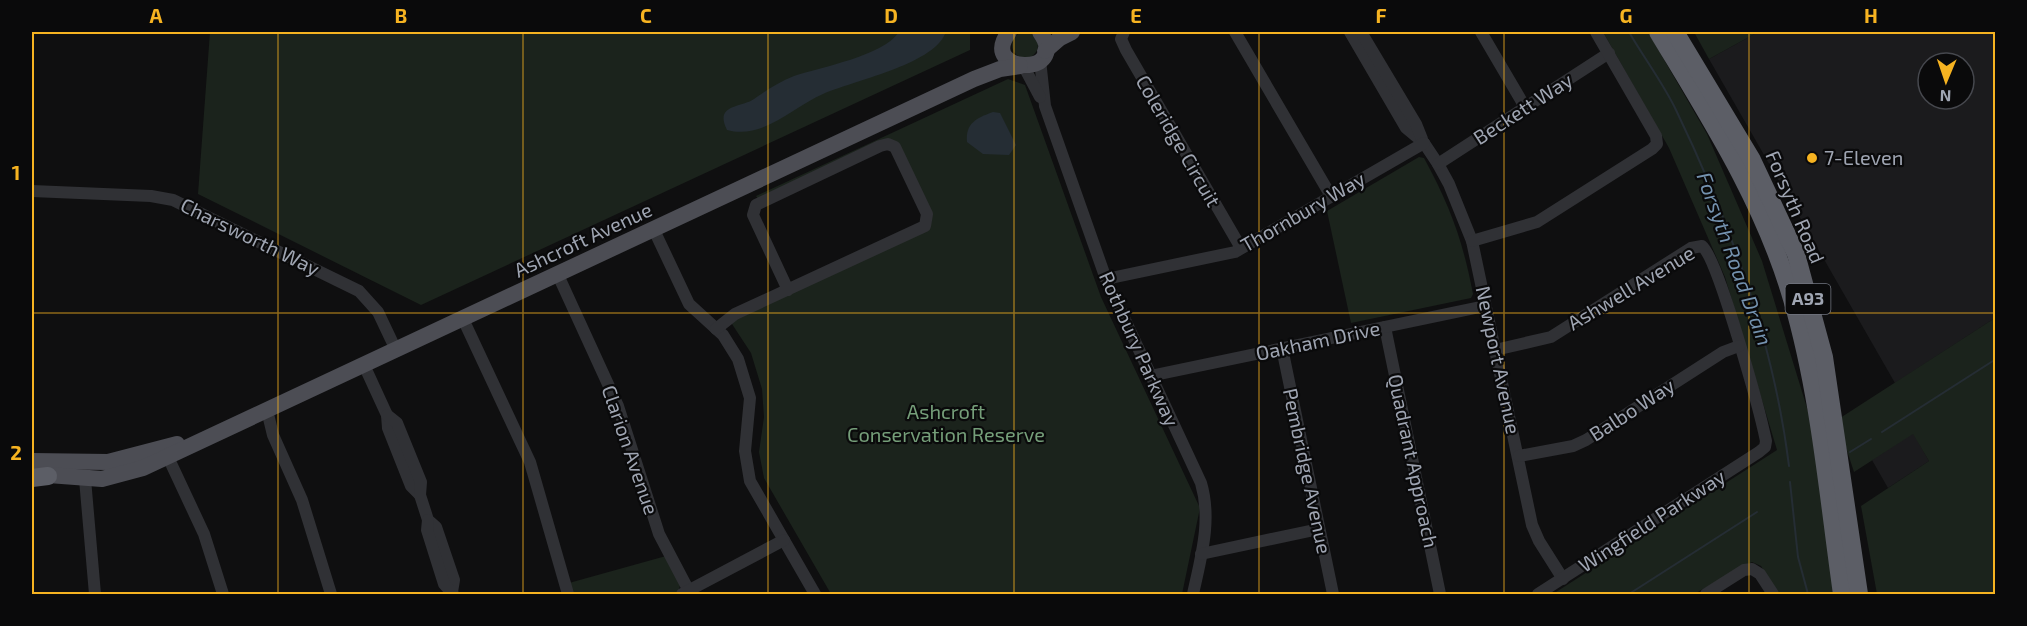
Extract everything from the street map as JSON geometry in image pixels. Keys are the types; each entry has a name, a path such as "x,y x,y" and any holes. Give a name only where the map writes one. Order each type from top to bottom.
{"highway":[{"name":"Forsyth Road","path":"1658,32 1752,194 1792,297 1824,405 1858,594"},
{"name":"Forsyth Road","path":"1675,32 1752,160 1796,254 1824,357 1824,405 1842,594"},
{"path":"1792,297 1802,278"}],"main road":[{"path":"1040,32 1045,42 1042,56"},
{"path":"1042,56 1060,38 1072,32"},
{"path":"1006,37 1009,60 1022,67"},
{"name":"Ashcroft Avenue","path":"974,79 1006,37"},
{"name":"Ashcroft Avenue","path":"37,476 85,479 122,475 168,457 974,79 1000,69 1022,67 1042,56"},
{"name":"Ashcroft Avenue","path":"32,461 108,462 210,436"}],"street":[{"name":"Coleridge Circuit","path":"1124,32 1121,39 1126,50 1241,248"},
{"path":"1235,32 1331,196"},
{"name":"Newport Avenue","path":"1350,32 1392,97"},
{"name":"Newport Avenue","path":"1361,32 1406,128 1424,143 1449,184 1472,241 1532,525 1539,541 1563,579"},
{"path":"1481,32 1525,107"},
{"path":"1472,241 1537,222 1655,147 1656,136 1596,32"},
{"name":"Beckett Way","path":"1438,164 1609,53"},
{"name":"Rothbury Parkway","path":"1042,56 1045,106"},
{"name":"Rothbury Parkway","path":"1022,67 1045,106 1106,279 1201,483 1207,503 1201,554 1193,594"},
{"name":"Thornbury Way","path":"1106,279 1228,254 1424,143"},
{"path":"716,329 735,314 788,290 925,226 927,214 895,147 888,144 880,146 756,205 753,215 788,290"},
{"name":"Charsworth Way","path":"32,190 151,196 193,208 359,291 378,312 396,350"},
{"path":"654,230 687,300 716,329 738,359 748,388 750,408 745,452 750,481 815,594"},
{"name":"Ashwell Avenue","path":"1495,350 1551,337 1698,246 1707,251 1724,291 1765,435 1765,447"},
{"name":"Clarion Avenue","path":"558,275 618,406 659,534 686,593"},
{"name":"Oakham Drive","path":"1150,376 1485,306"},
{"path":"463,319 530,462 564,594"},
{"name":"Quadrant Approach","path":"1385,327 1440,594"},
{"name":"Balbo Way","path":"1519,456 1573,446 1586,440 1723,352 1739,346"},
{"name":"Pembridge Avenue","path":"1282,348 1333,594"},
{"path":"364,365 387,415 388,428 411,486 420,495 428,519 427,530 444,584 453,593"},
{"path":"262,413 303,500 331,594"},
{"name":"Wingfield Parkway","path":"1538,594 1765,447"},
{"path":"168,457 204,534 223,594"},
{"path":"85,479 95,594"},
{"path":"1201,554 1319,529"},
{"path":"686,593 784,540"},
{"path":"1706,594 1744,570 1752,569 1760,574 1773,594"}],"shaded area":[{"path":"899,32 944,32 945,34 925,55 890,71 823,94 777,121 753,130 740,132 727,130 724,115 731,108 749,102 794,76 880,48"},
{"path":"1758,32 1995,32 1995,318 1895,383 1709,59"},
{"path":"993,112 1000,113 1016,145 1009,155 983,154 967,142 968,130 973,122"},
{"path":"1913,433 1929,461 1888,488 1872,460"}],"green space":[{"path":"210,32 970,32 970,50 421,305 198,194"},
{"path":"1025,32 1034,36 1038,45 1034,54 1025,58 1016,54 1012,45 1016,36"},
{"path":"1603,32 1648,32 1707,134 1762,261 1815,434 1837,594 1778,594 1761,566 1752,562 1694,594 1553,594 1777,450 1725,277 1669,148"},
{"path":"1694,32 1758,32 1709,59"},
{"name":"Ashcroft Conservation Reserve","path":"1008,79 1025,85 1101,297 1200,508 1182,594 831,594 764,478 759,452 764,417 762,389 751,353 732,324 734,320 930,228 932,215 897,143 758,199 756,196"},
{"path":"1419,157 1424,158 1448,208 1465,257 1473,294 1471,298 1351,323 1327,211"},
{"path":"1995,318 1995,594 1877,594 1861,506 1929,461 1913,434 1854,472 1837,420"},
{"path":"666,556 680,585 679,590 674,594 572,594 569,583"}],"waterway":[{"name":"Forsyth Road Drain","path":"1629,32 1676,110 1732,239 1773,374 1789,466"},
{"path":"1882,432 1996,359"},
{"path":"1850,452 1871,439"},
{"name":"Forsyth Road Drain","path":"1790,482 1798,557 1808,594"},
{"path":"1629,594 1757,512"}],"place":[{"name":"7-Eleven","path":"1812,158"}]}
